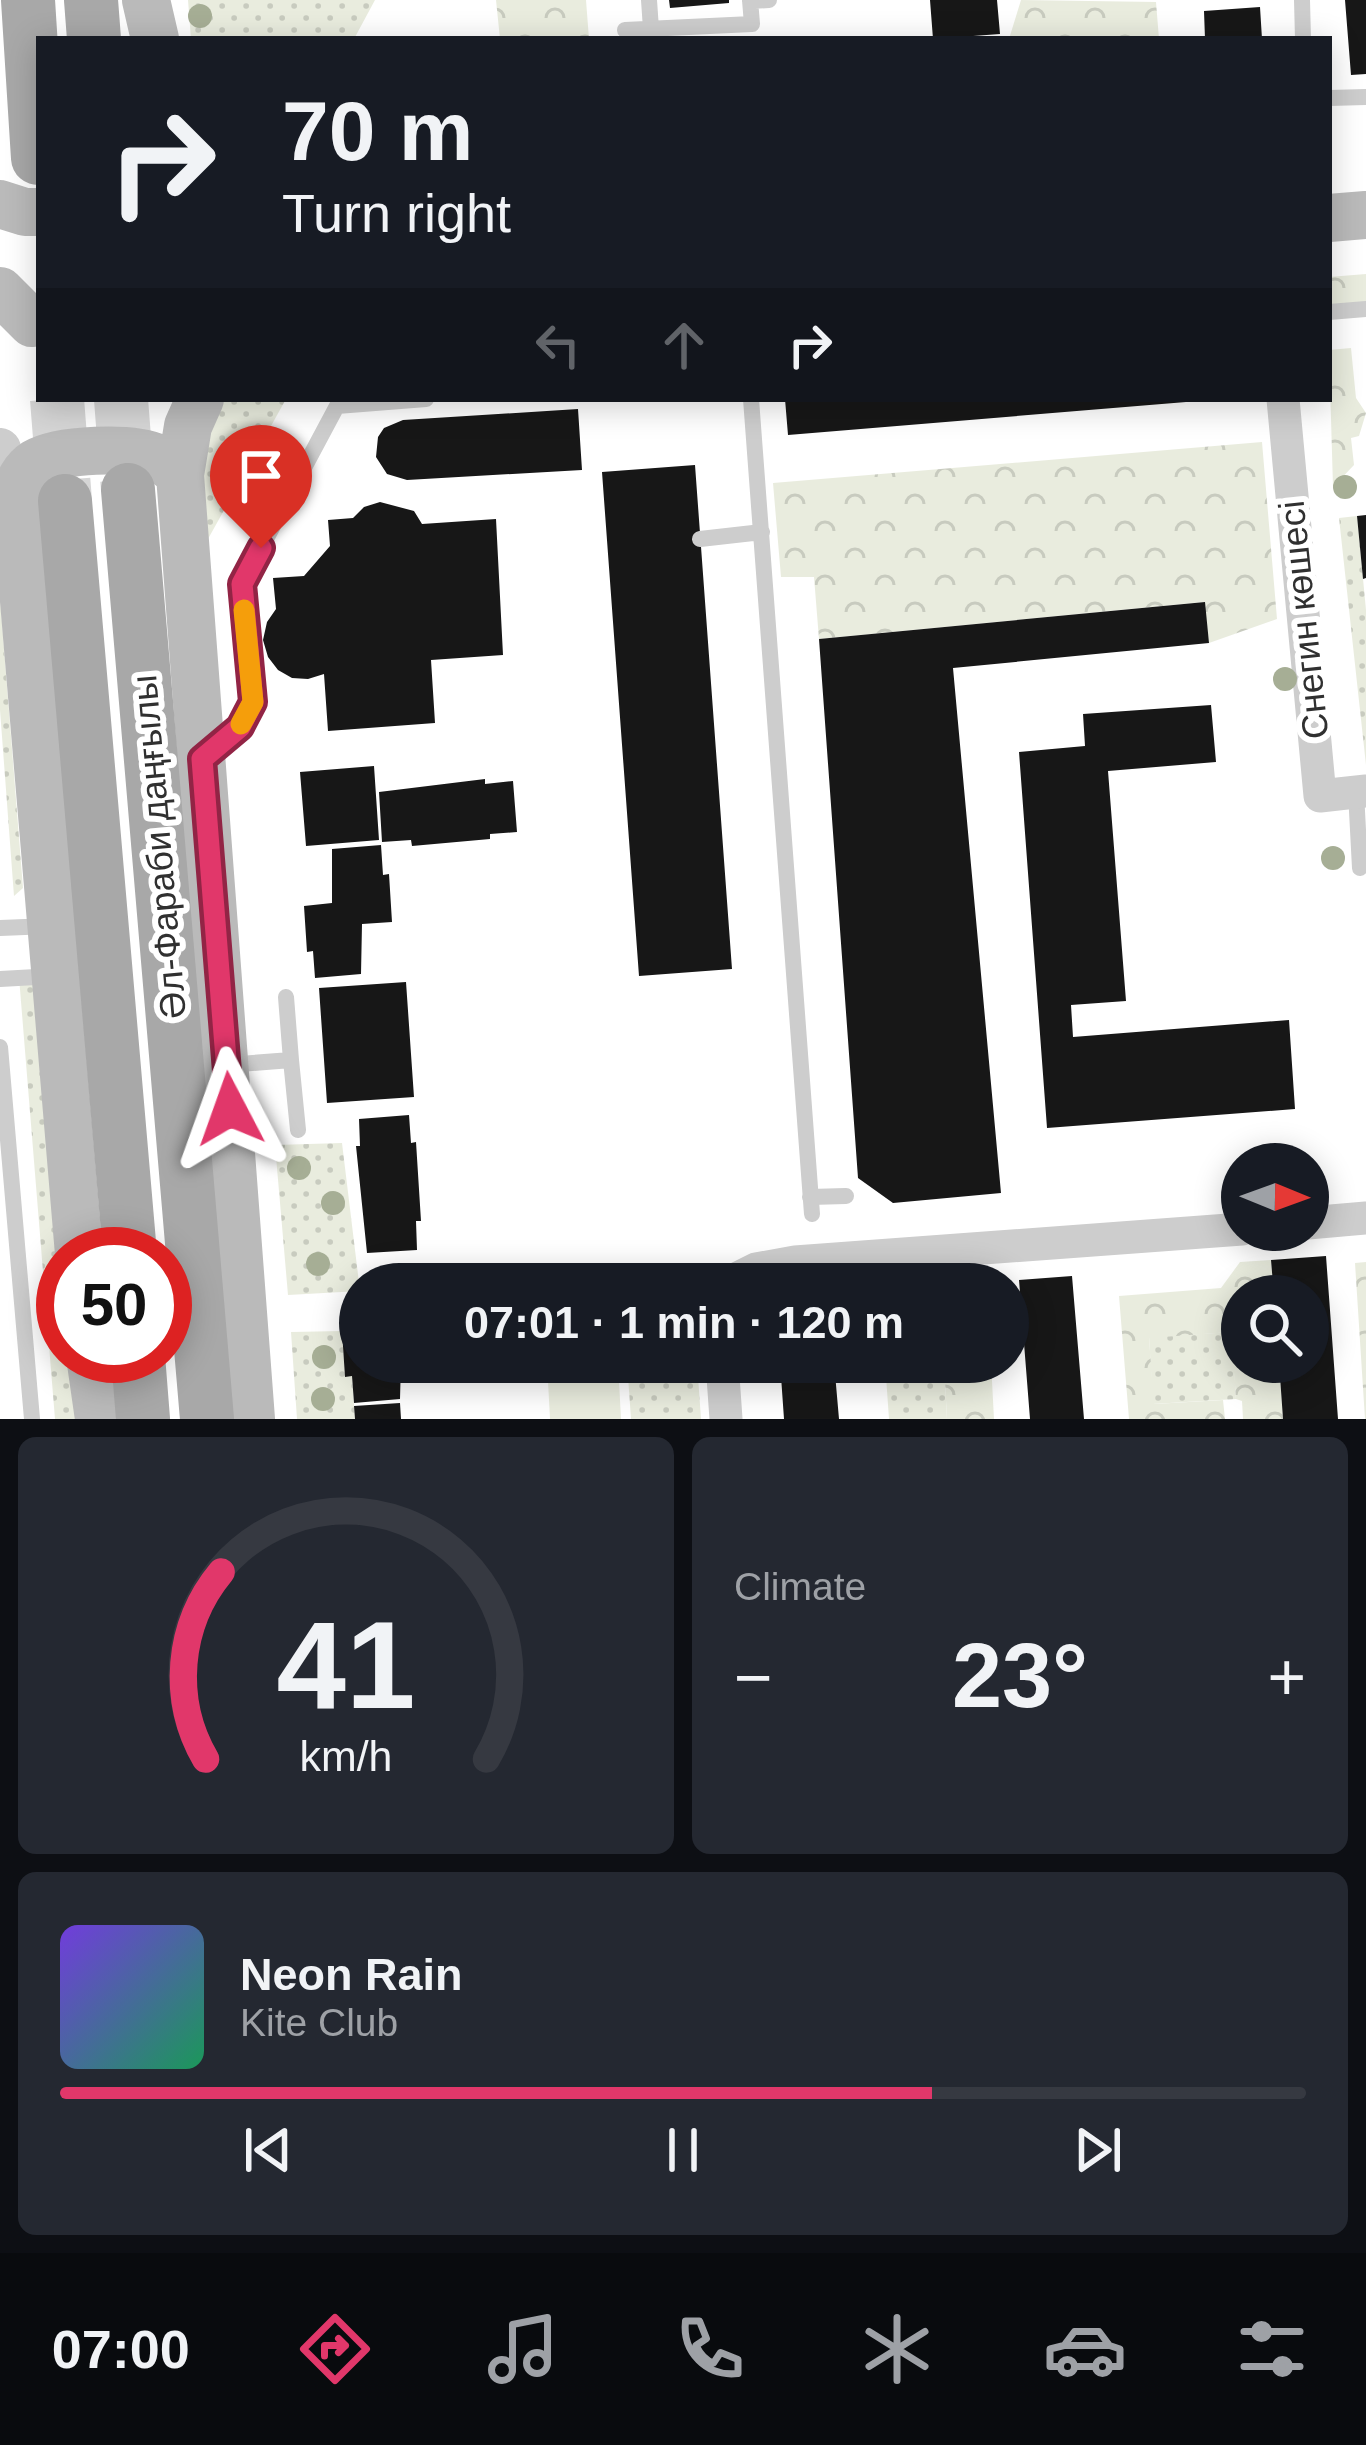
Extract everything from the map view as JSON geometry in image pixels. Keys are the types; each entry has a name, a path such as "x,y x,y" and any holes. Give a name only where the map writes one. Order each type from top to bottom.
{"main road":[{"path":"28,0 36,126"},
{"path":"91,0 94,36"},
{"path":"145,0 145,36"},
{"path":"145,0 154,36"},
{"path":"0,204 36,212"},
{"path":"1332,218 1366,215"},
{"path":"199,402 188,426 180,476 251,1419"},
{"path":"77,1227 51,926 26,470 37,462 80,453 149,455 162,459 180,476"},
{"name":"Әл-Фараби даңғылы","path":"27,481 126,1227"},
{"name":"Әл-Фараби даңғылы","path":"128,490 207,1419"},
{"path":"94,1383 99,1419"},
{"path":"140,1383 143,1419"}],"street":[{"name":"Снегин көшесі","path":"1283,402 1320,796 1361,792"},
{"path":"1329,1221 1366,1218"},
{"path":"788,1263 1221,1231"},
{"path":"723,1383 726,1419"}],"lane":[{"path":"649,0 651,29"},
{"path":"625,30 752,24 750,1 769,0"},
{"path":"1302,0 1303,36"},
{"path":"1332,98 1366,97"},
{"path":"1332,312 1366,309"},
{"path":"202,759 240,727 253,702 242,584 337,406 388,402"},
{"path":"751,402 811,1205 846,1196"},
{"path":"700,539 762,532"},
{"path":"1360,868 1361,792"},
{"path":"0,928 51,926"},
{"path":"0,979 55,976"},
{"path":"286,997 298,1130"},
{"path":"0,1047 32,1419"},
{"path":"226,1065 291,1060"}],"green space":[{"path":"188,0 375,0 356,36 191,36"},
{"path":"496,0 586,0 589,36 500,36"},
{"path":"1021,0 1156,2 1159,36 1010,36"},
{"path":"1366,274 1366,309 1332,312 1332,277"},
{"path":"1351,348 1356,398 1366,413 1359,436 1351,438 1354,465 1333,487 1331,402 1332,350"},
{"path":"217,402 284,402 208,539 195,485"},
{"path":"1262,442 1277,619 1209,643 1204,602 819,639 814,577 781,577 773,483"},
{"path":"1357,516 1366,610 1366,765 1339,518"},
{"path":"0,597 23,888 14,896 0,710"},
{"path":"19,977 38,977 59,1227 39,1227"},
{"path":"342,1143 357,1263 339,1263 339,1292 288,1295 275,1145"},
{"path":"1271,1260 1272,1275 1230,1275 1240,1262"},
{"path":"1366,1262 1366,1419 1365,1419 1355,1263"},
{"path":"1221,1288 1221,1333 1149,1338 1154,1404 1223,1400 1225,1419 1129,1419 1119,1296"},
{"path":"339,1331 339,1383 352,1383 355,1419 297,1419 291,1332"},
{"path":"1221,1333 1221,1383 1235,1383 1236,1399 1153,1404 1149,1337"},
{"path":"52,1383 73,1383 76,1419 55,1419"},
{"path":"548,1383 619,1383 621,1419 550,1419"},
{"path":"628,1383 698,1383 701,1419 631,1419"},
{"path":"886,1383 945,1383 947,1419 889,1419"},
{"path":"945,1383 992,1383 994,1419 947,1419"},
{"path":"1235,1383 1280,1383 1283,1419 1243,1419 1242,1401 1236,1399"}],"building":[{"path":"669,0 729,0 729,3 670,8"},
{"path":"930,0 997,0 1000,34 933,36"},
{"path":"1345,0 1366,0 1366,74 1351,75"},
{"path":"1260,7 1262,36 1205,36 1204,11"},
{"path":"785,402 1186,402 788,435"},
{"path":"578,409 582,470 407,480 387,474 376,457 384,428 403,420"},
{"path":"695,465 732,969 639,976 602,472"},
{"path":"380,502 414,511 422,524 496,519 503,655 431,660 435,723 328,731 324,674 292,678 268,657 263,640 276,609 273,578 304,576 330,546 328,520 353,518 364,507"},
{"path":"1366,515 1366,578 1363,579 1357,516"},
{"path":"1205,602 1209,643 953,668 1001,1193 893,1203 858,1178 819,639"},
{"path":"1211,705 1216,762 1108,771 1126,1001 1071,1005 1073,1037 1289,1020 1295,1109 1047,1128 1019,752 1085,746 1083,714"},
{"path":"374,766 379,840 306,846 300,772"},
{"path":"485,779 485,784 513,781 517,832 412,846 411,840 382,842 379,792"},
{"path":"381,845 383,875 389,874 392,922 362,924 361,974 315,978 313,951 307,952 304,906 332,903 332,849"},
{"path":"406,982 414,1097 327,1103 319,988"},
{"path":"409,1115 411,1143 416,1142 421,1221 416,1221 417,1250 367,1253 356,1146 360,1146 359,1119"},
{"path":"1326,1256 1327,1275 1272,1275 1271,1260"},
{"path":"1072,1276 1084,1419 1030,1419 1029,1279"},
{"path":"1329,1297 1338,1419 1283,1419 1280,1383 1329,1383"},
{"path":"353,1383 400,1383 400,1399 354,1403"},
{"path":"781,1383 836,1383 839,1419 784,1419"},
{"path":"400,1403 401,1419 355,1419 354,1406"}],"tunnel":[{"path":"57,402 65,501"},
{"path":"121,402 128,490"}],"slow traffic":[{"path":"241,724 253,702 244,610"}],"route":[{"path":"230,1109 202,759 240,727 253,702 242,584 261,548"}]}
